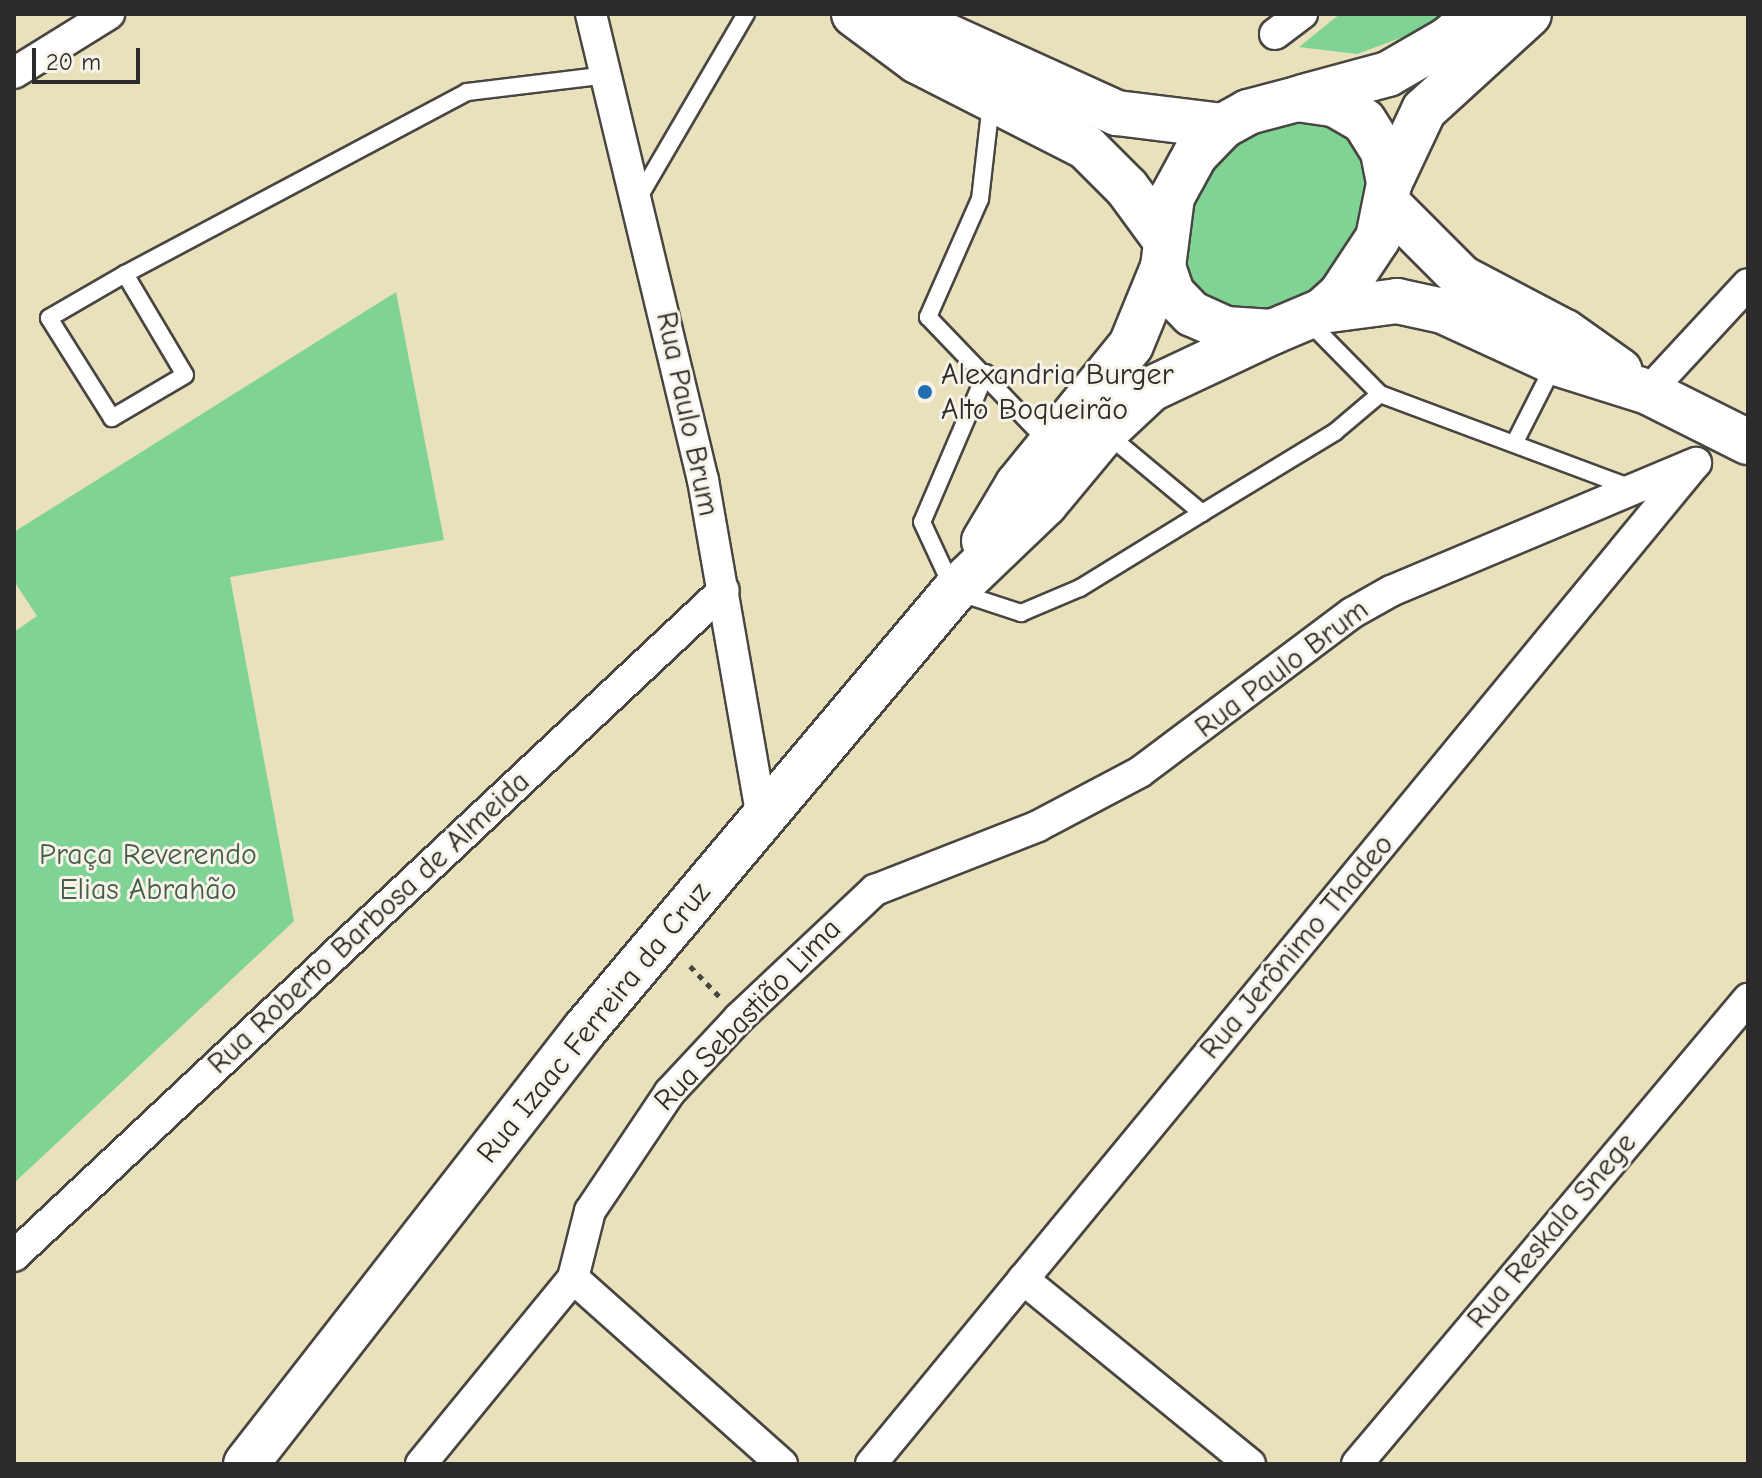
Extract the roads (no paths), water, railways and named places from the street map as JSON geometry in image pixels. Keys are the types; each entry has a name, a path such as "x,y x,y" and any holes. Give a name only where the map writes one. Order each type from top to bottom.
{"main road":[{"path":"854,14 917,61 1086,147 1127,188 1163,252 1172,293 1192,314 1226,329 1300,321 1374,302 1417,304 1556,363 1648,392 1736,436"},
{"path":"881,14 936,31 1117,113 1223,126"},
{"path":"1163,252 1172,197 1195,155 1223,126 1248,112 1388,74 1429,52 1479,14"},
{"path":"1300,321 1360,269 1378,238 1388,194 1424,110 1529,14"},
{"path":"1297,99 1334,104 1364,121 1383,152 1388,194 1462,278 1565,332 1648,392"},
{"name":"Rua Izaac Ferreira da Cruz","path":"954,591 1018,484 1131,345 1163,252"},
{"name":"Rua Izaac Ferreira da Cruz","path":"246,1464 662,936 954,591 1045,504 1105,432 1151,389 1300,321"}],"street":[{"path":"14,73 109,14"},
{"name":"Rua Paulo Brum","path":"591,14 639,197 724,590 762,819"},
{"path":"1275,34 1302,14"},
{"path":"1648,392 1748,284"},
{"name":"Rua Jerônimo Thadeo","path":"871,1464 1696,463 1736,436"},
{"name":"Rua Paulo Brum","path":"875,890 1038,826 1140,772 1352,613 1391,591 1696,463"},
{"name":"Rua Roberto Barbosa de Almeida","path":"14,1256 724,590"},
{"name":"Rua Sebastião Lima","path":"421,1464 573,1278 579,1240 608,1179 670,1092 739,1018 875,890"},
{"name":"Rua Reskala Snege","path":"1357,1464 1748,999"},
{"path":"573,1278 782,1464"},
{"path":"1023,1279 1250,1464"}],"lane":[{"path":"639,197 746,14"},
{"path":"125,274 185,375 112,418 49,318 125,274 467,92 608,75"},
{"path":"991,98 980,199 928,317 986,373 1051,445"},
{"path":"1300,321 1380,394 1515,442 1633,489"},
{"path":"1515,442 1556,363"},
{"path":"986,373 922,522 954,591 1021,613 1080,588 1335,432 1380,394"},
{"path":"1105,432 1202,513"}],"place":[{"name":"Alexandria Burger Alto Boqueirão","path":"925,392"}],"park label":[{"name":"Praça Reverendo Elias Abrahão","path":"148,872"}]}
